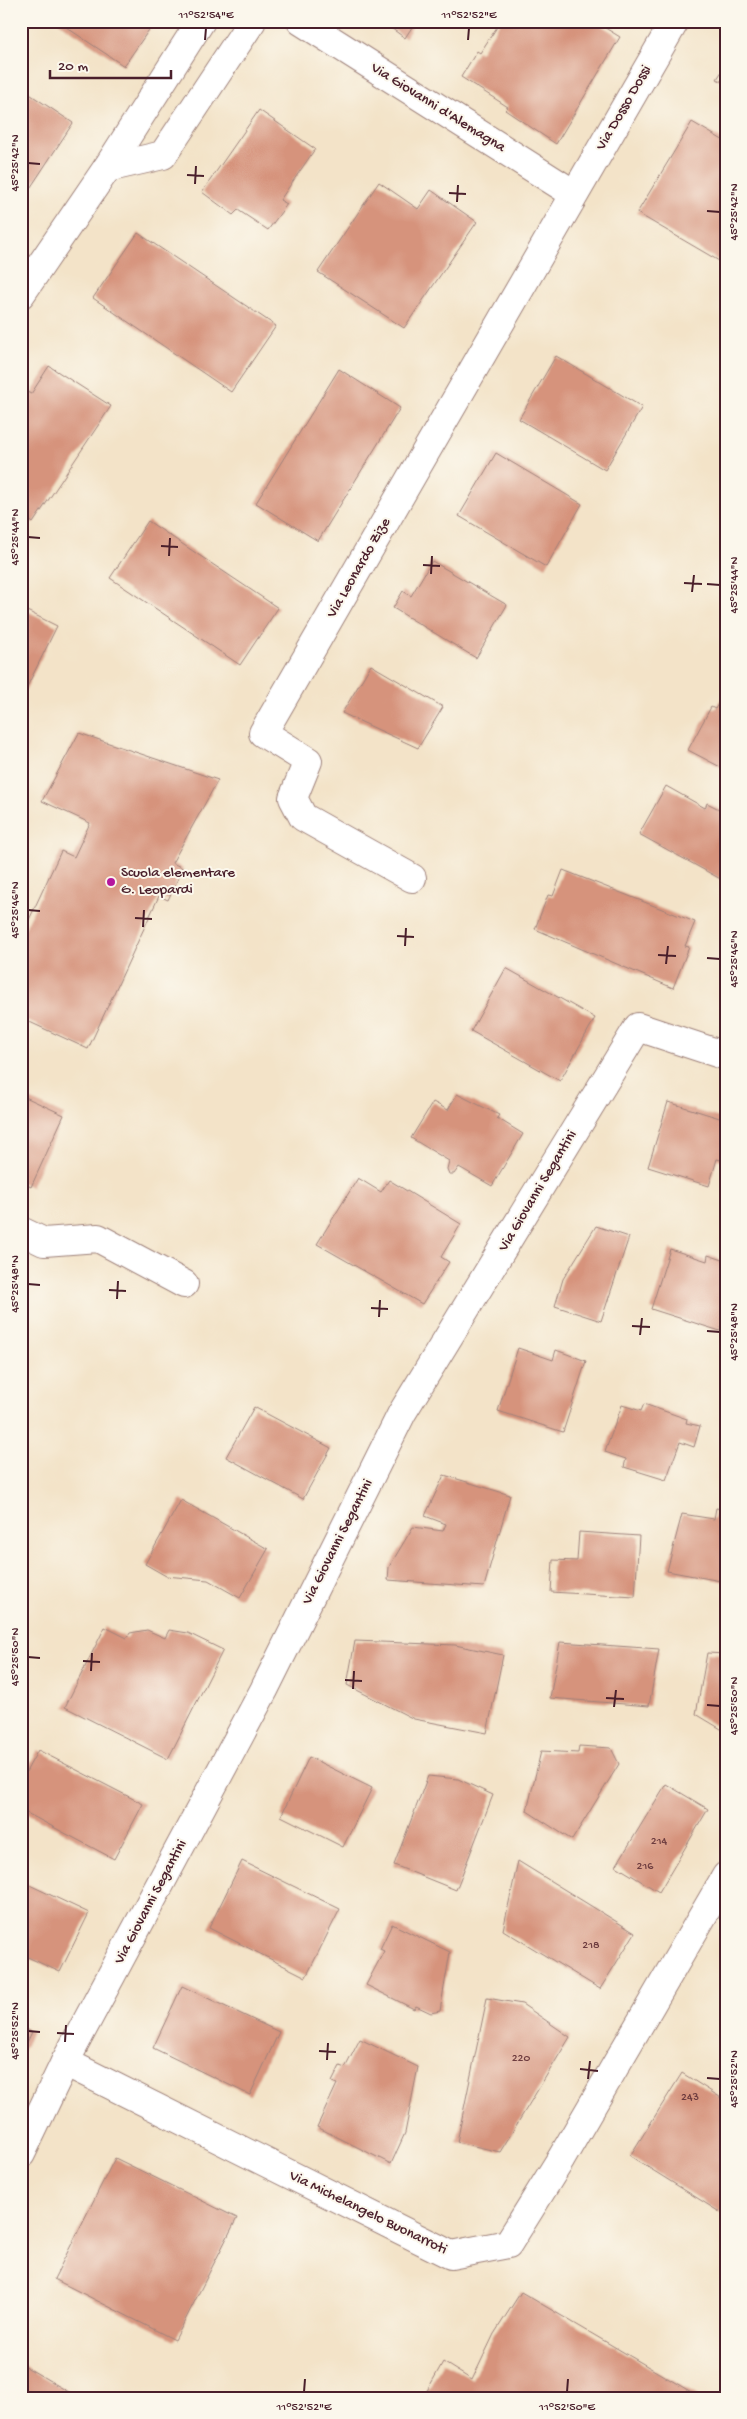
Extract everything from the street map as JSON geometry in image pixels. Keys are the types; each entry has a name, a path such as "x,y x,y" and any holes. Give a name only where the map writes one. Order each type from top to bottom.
{"street":[{"path":"21,294 202,21"},
{"path":"106,168 163,154 252,21"},
{"name":"Via Giovanni d'Alemagna","path":"302,21 574,194"},
{"name":"Via Dosso Dossi","path":"574,194 675,21"},
{"name":"Via Leonardo Zize","path":"412,878 303,817 293,798 308,761 263,733 574,194"},
{"name":"Via Giovanni Segantini","path":"21,2154 66,2062 264,1690 402,1413 638,1027 726,1056"},
{"path":"21,1231 44,1242 98,1238 184,1284"},
{"name":"Via Michelangelo Buonarroti","path":"66,2062 451,2255 508,2244 561,2159 726,1876"}],"building":[{"path":"57,21 155,21 124,66"},
{"path":"381,21 416,21 405,38"},
{"path":"501,21 594,21 620,37 556,144 505,110 508,107 461,77 477,51 480,53"},
{"path":"726,65 726,84 717,79"},
{"path":"25,91 73,123 21,202 21,98"},
{"path":"259,110 315,149 280,200 287,204 268,230 238,210 233,215 202,192"},
{"path":"692,122 726,142 726,265 637,213"},
{"path":"379,182 418,209 431,190 477,222 404,328 318,272"},
{"path":"138,233 276,326 231,392 93,298"},
{"path":"556,356 642,407 605,470 519,419"},
{"path":"49,366 111,406 33,523 21,514 21,400 27,392 31,394"},
{"path":"339,369 400,408 318,541 256,503"},
{"path":"496,453 582,504 546,567 459,516"},
{"path":"148,521 278,608 240,665 110,578"},
{"path":"432,561 507,605 476,658 393,608 403,591 411,596"},
{"path":"21,608 57,626 21,699"},
{"path":"371,665 443,707 418,748 342,713"},
{"path":"726,691 726,770 688,750 711,707 715,709"},
{"name":"Scuola elementare G. Leopardi","path":"79,733 218,780 172,863 183,868 168,900 159,896 88,1049 21,1018 21,937 61,851 74,857 90,823 42,801"},
{"path":"666,786 705,808 707,803 725,812 722,816 726,818 726,882 639,834"},
{"path":"563,870 695,922 685,946 689,947 673,988 535,929 548,895 553,896"},
{"path":"506,968 595,1018 560,1081 471,1031"},
{"path":"457,1094 499,1115 497,1118 523,1134 492,1186 459,1167 454,1174 449,1174 447,1169 449,1161 411,1138 433,1102 448,1110"},
{"path":"21,1095 64,1115 31,1187 21,1182"},
{"path":"668,1102 726,1120 726,1161 717,1159 709,1186 648,1167"},
{"path":"358,1178 381,1192 389,1180 461,1224 441,1257 449,1262 422,1304 317,1244"},
{"path":"596,1226 629,1237 601,1321 555,1306 563,1279"},
{"path":"670,1249 707,1261 708,1255 726,1261 726,1314 720,1331 651,1309"},
{"path":"518,1348 553,1360 556,1350 586,1361 563,1432 498,1411"},
{"path":"644,1404 687,1419 686,1423 700,1426 694,1447 680,1442 666,1480 624,1467 626,1459 605,1452 622,1405 641,1411"},
{"path":"254,1407 331,1448 303,1499 226,1457"},
{"path":"444,1475 510,1495 484,1587 388,1580 389,1567 413,1527 443,1531 446,1524 425,1516"},
{"path":"181,1500 268,1549 240,1598 208,1580 166,1576 145,1564"},
{"path":"716,1508 726,1510 726,1582 667,1571 682,1514 714,1519"},
{"path":"579,1532 639,1536 635,1597 551,1592 553,1560 577,1561"},
{"path":"105,1627 127,1638 130,1633 147,1630 165,1638 169,1630 188,1633 223,1650 168,1759 65,1707"},
{"path":"355,1641 455,1645 503,1655 487,1733 414,1719 347,1685"},
{"path":"560,1642 659,1649 649,1706 550,1698"},
{"path":"707,1653 726,1654 726,1732 696,1714"},
{"path":"579,1746 611,1748 619,1764 572,1840 527,1811 541,1751 578,1753"},
{"path":"38,1750 143,1804 114,1859 21,1810 21,1781"},
{"path":"309,1757 372,1788 343,1847 281,1816"},
{"path":"428,1776 458,1779 493,1795 456,1890 394,1865"},
{"path":"666,1784 708,1809 659,1892 616,1866"},
{"path":"242,1861 340,1909 306,1977 209,1928"},
{"path":"518,1861 635,1933 600,1989 503,1930"},
{"path":"21,1881 89,1913 60,1972 21,1954"},
{"path":"392,1924 450,1952 440,2011 431,2013 416,2006 414,2009 366,1985 384,1951 380,1949"},
{"path":"182,1986 279,2032 250,2095 153,2048"},
{"path":"487,1998 522,2004 570,2037 500,2152 457,2142"},
{"path":"21,2027 32,2032 21,2055"},
{"path":"360,2039 418,2067 405,2133 391,2164 317,2127 337,2084 332,2082 340,2066 345,2068"},
{"path":"682,2073 726,2101 726,2216 630,2156"},
{"path":"115,2158 237,2218 175,2340 54,2279"},
{"path":"521,2292 698,2396 697,2398 423,2398 443,2362 472,2380 494,2334"},
{"path":"21,2364 79,2398 21,2398"}],"place":[{"name":"Scuola elementare G. Leopardi","path":"111,882"}]}
